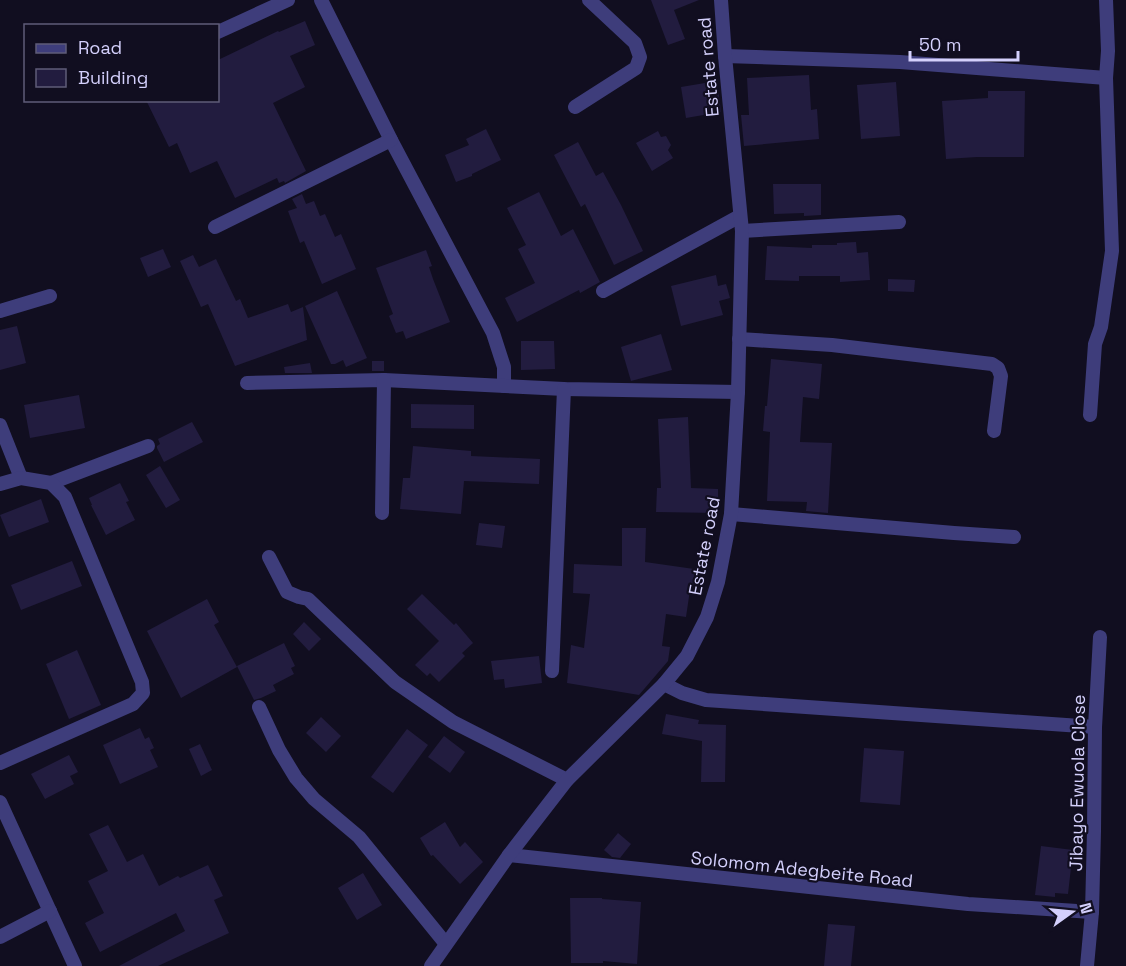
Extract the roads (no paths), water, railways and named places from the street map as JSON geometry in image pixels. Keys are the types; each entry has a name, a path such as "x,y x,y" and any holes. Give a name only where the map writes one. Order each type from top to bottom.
{"street":[{"path":"219,32 288,0"},
{"path":"321,0 391,140 493,333 504,367 504,386"},
{"path":"575,107 636,68 640,57 635,43 589,0"},
{"name":"Estate road","path":"431,966 509,855 567,780 664,684 687,656 707,617 718,582 731,514 738,392 742,231 721,0"},
{"path":"1089,415 1095,344 1101,327 1112,251 1106,78 1108,51 1106,0"},
{"path":"725,56 900,62 1106,78"},
{"path":"215,227 391,140"},
{"path":"603,291 740,216"},
{"path":"742,231 898,222"},
{"path":"0,311 50,296"},
{"path":"739,339 832,345 992,364 998,368 1001,376 994,431"},
{"path":"382,513 384,380"},
{"path":"247,383 384,380 504,386 738,392"},
{"path":"552,671 564,388"},
{"path":"0,425 21,478"},
{"path":"0,484 21,478 51,483 148,446"},
{"path":"0,763 133,704 143,693 142,681 65,497 51,483"},
{"path":"731,514 954,534 1014,537"},
{"path":"269,557 287,592 308,599 395,682 453,722 567,780"},
{"name":"Jibayo Ewuola Close","path":"1087,966 1092,912 1095,728 1100,637"},
{"path":"664,684 682,693 706,700 1095,728"},
{"path":"259,707 279,750 296,778 314,799 359,837 446,944"},
{"path":"0,801 75,966"},
{"name":"Solomom Adegbeite Road","path":"509,855 968,904 1092,912"},
{"path":"0,937 50,911"}]}
